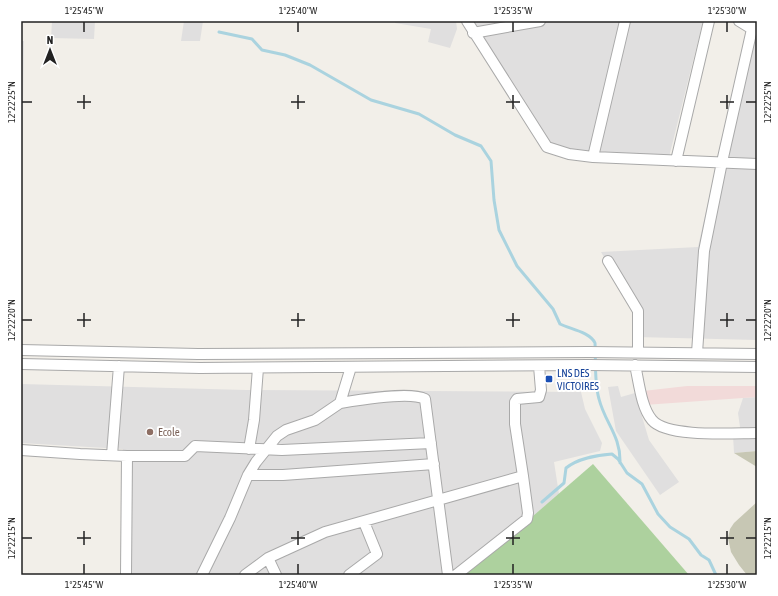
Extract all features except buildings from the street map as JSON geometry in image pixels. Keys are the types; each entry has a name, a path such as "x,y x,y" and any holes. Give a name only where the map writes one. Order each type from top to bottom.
{"street":[{"path":"467,21 473,33 544,144 556,151 593,157 757,164"},
{"path":"473,33 540,21"},
{"path":"593,157 625,21"},
{"path":"676,161 709,21"},
{"path":"697,353 704,251 722,162 754,25 739,21"},
{"path":"608,261 638,311 638,352"},
{"path":"21,350 198,354 638,352 757,354"},
{"path":"21,364 258,368 589,365 757,367"},
{"path":"635,365 647,411 656,424 669,430 689,433 757,433"},
{"path":"112,455 118,366"},
{"path":"461,574 527,519 528,513 515,424 515,402 518,399 539,397 541,390 539,366"},
{"path":"340,403 351,367"},
{"path":"249,449 254,420 258,368"},
{"path":"202,575 230,518 248,475 277,436 286,430 315,420 340,403 372,398 416,396 421,397 426,403 448,575"},
{"path":"21,450 127,456 185,456 195,446 302,450 431,443"},
{"path":"126,575 127,456"},
{"path":"248,475 284,475 434,464"},
{"path":"245,575 268,558 325,532 523,476"},
{"path":"349,575 377,554 364,522"},
{"path":"268,558 276,575"}],"shaded area":[{"path":"52,21 95,21 94,39 51,38"},
{"path":"184,21 203,21 200,41 181,41"},
{"path":"395,21 456,21 457,29 450,48 428,42 431,29 395,23"},
{"path":"463,21 703,21 669,157 545,152"},
{"path":"757,21 757,340 636,337 636,312 601,252 698,247 747,28"},
{"path":"21,41 24,41 21,223"},
{"path":"21,384 246,390 581,392 585,409 602,443 600,451 554,462 559,494 465,575 121,575 121,466 123,449 21,443"},
{"path":"618,386 621,397 635,393 649,440 679,482 660,495 616,431 608,387"},
{"path":"687,386 757,386 757,397 644,405 643,391"},
{"path":"757,397 757,451 734,453 733,435 741,434 738,413 743,398"},
{"path":"757,451 757,467 734,453"},
{"path":"757,502 757,575 747,575 731,552 728,538 730,529 734,523"}],"green space":[{"path":"593,464 689,575 465,575"}],"waterway":[{"path":"219,32 252,39 262,50 285,55 310,65 371,100 419,114 455,135 481,146 491,161 494,200 499,230 517,266 553,309 560,324 584,333 595,343 597,392 602,408 618,445 620,463"},
{"path":"542,502 564,483 566,468 576,462 588,458 612,454 618,459 627,473 642,484 658,514 670,527 689,539 701,555 709,560 716,575"}],"place":[{"name":"LNS DES VICTOIRES","path":"549,379"},
{"name":"Ecole","path":"150,432"}]}
